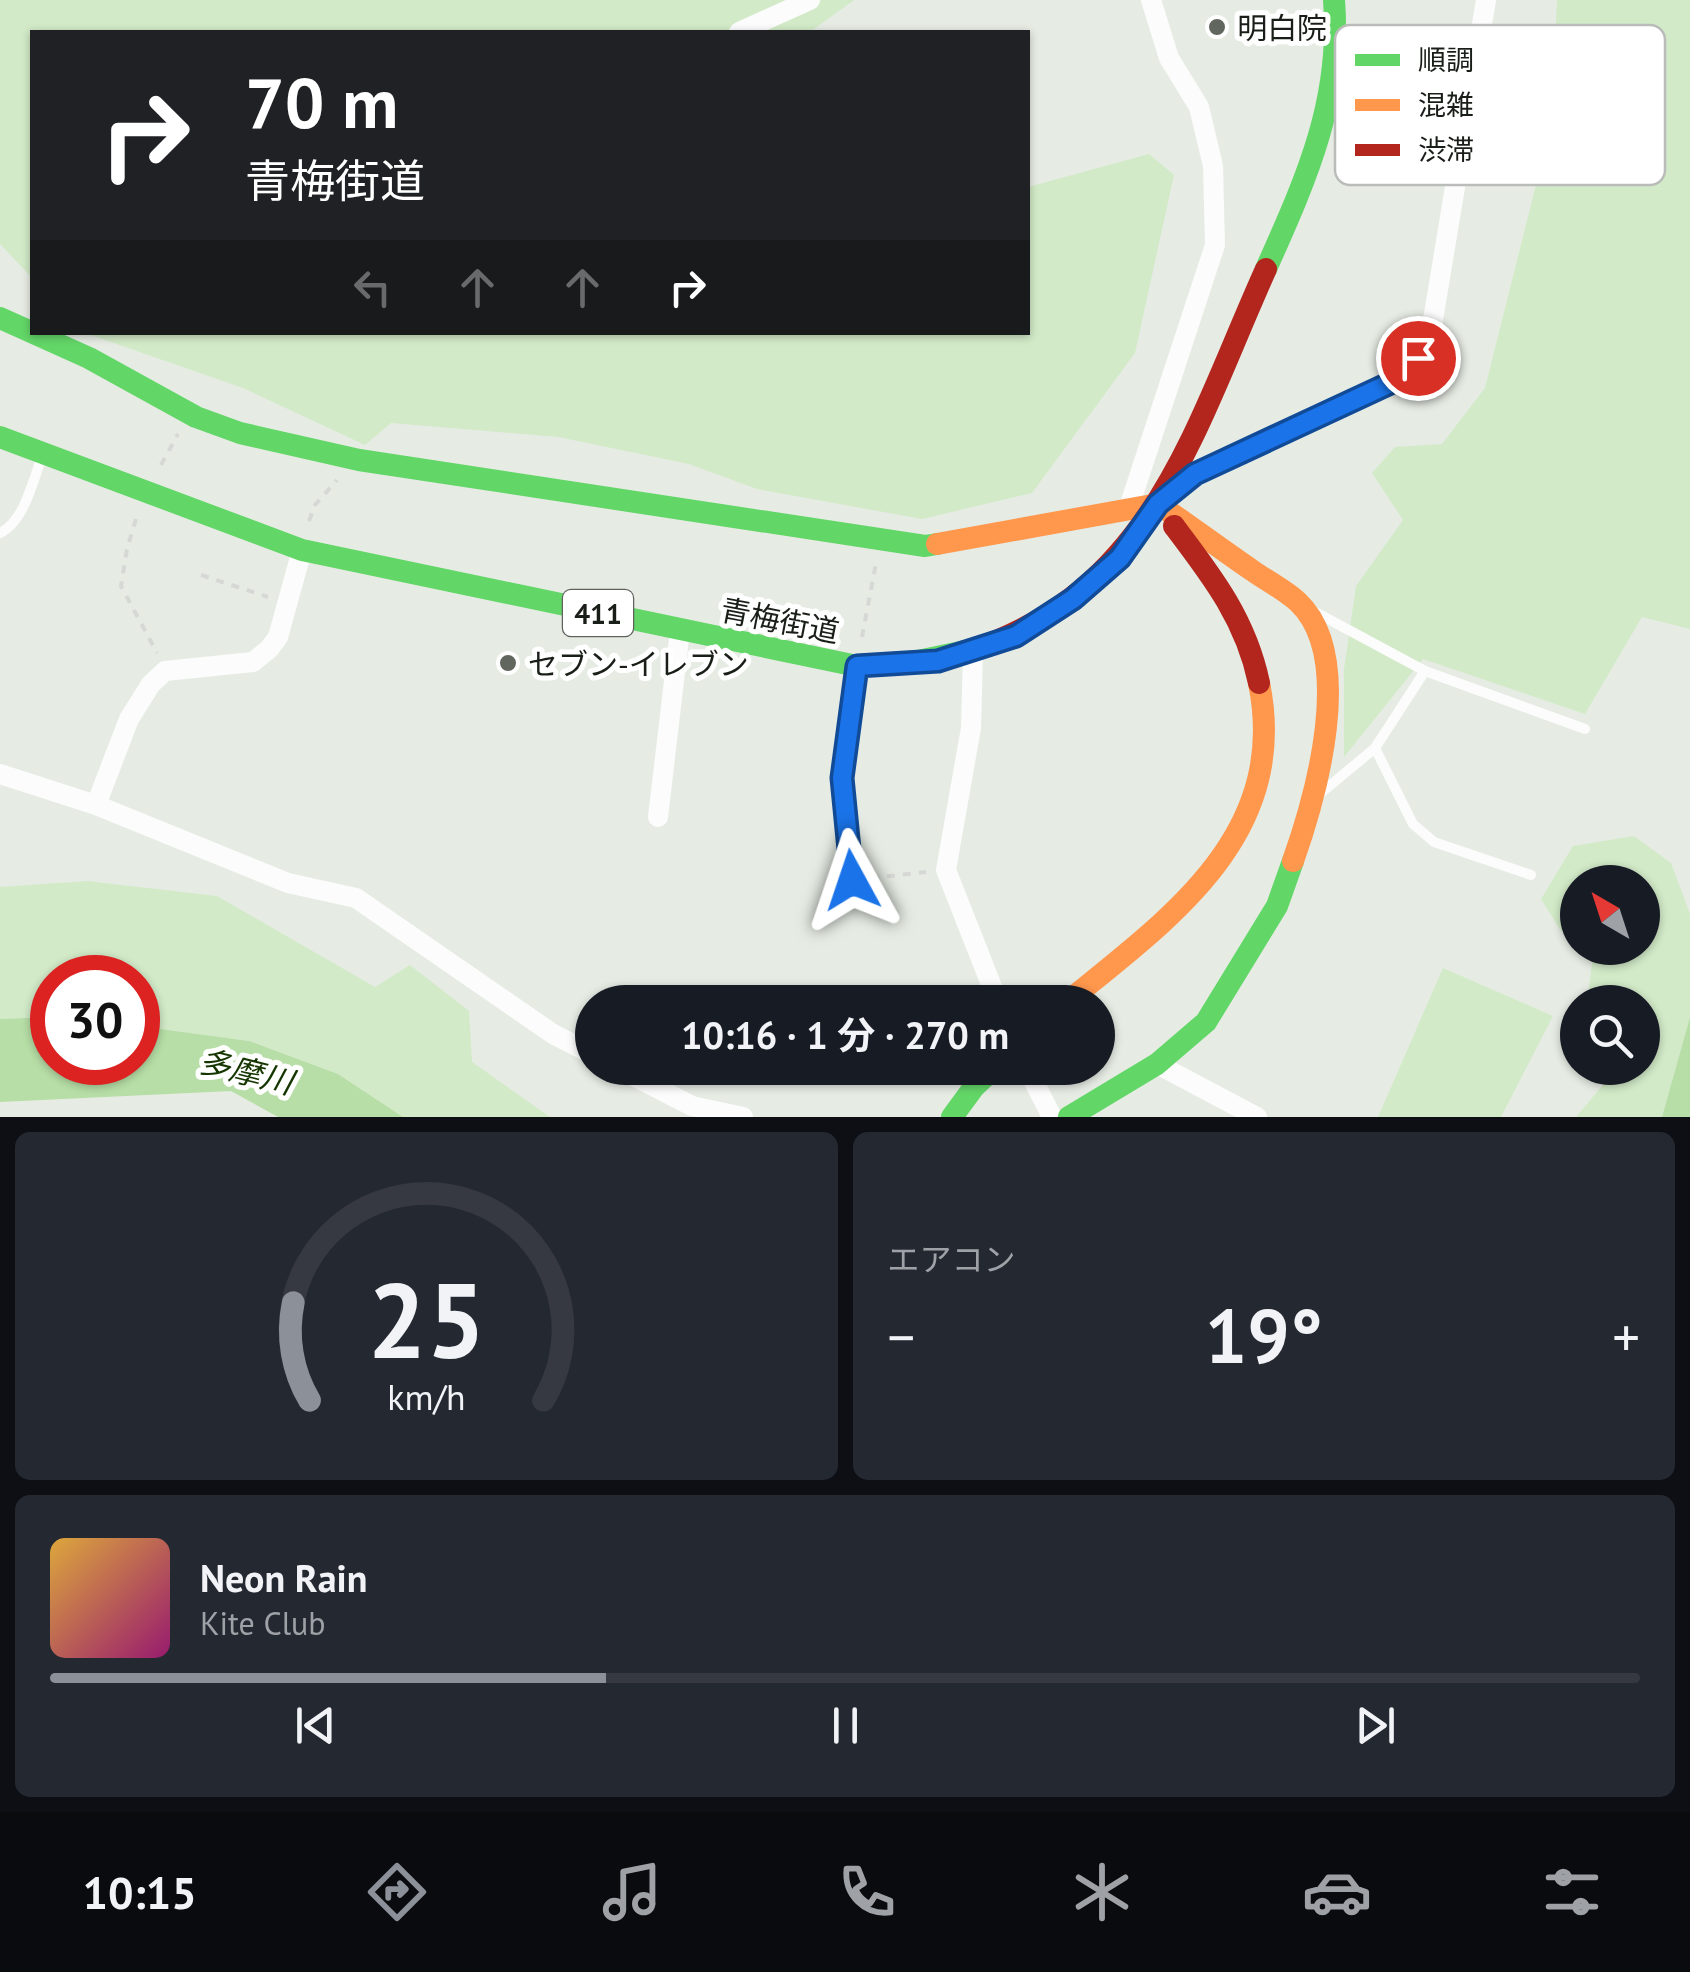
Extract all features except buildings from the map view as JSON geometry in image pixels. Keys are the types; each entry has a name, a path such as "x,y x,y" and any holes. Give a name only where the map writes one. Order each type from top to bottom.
{"main road":[{"name":"青梅街道","path":"1334,0 1338,25"},
{"name":"青梅街道","path":"0,437 302,550 857,666 938,661 973,652 1016,636 1073,599 1120,558 1158,504 1310,168 1335,75"},
{"path":"0,318 30,331"},
{"path":"38,335 89,358 188,413 240,433 359,460 926,546 1158,504 1299,603 1320,636 1327,682 1323,752 1313,800 1277,906 1206,1022 1157,1064 1069,1117"},
{"path":"1088,985 1184,902 1224,856 1258,782 1264,733 1260,683 1246,633 1222,590 1158,504"},
{"path":"952,1117 976,1085"}],"street":[{"path":"743,30 810,0"},
{"path":"1129,507 1214,245 1213,166 1199,108 1169,58 1151,0"},
{"path":"1482,25 1486,0"},
{"path":"1158,504 1195,474 1399,379 1418,358 1431,332 1455,185"},
{"path":"96,806 129,719 151,684 165,671 253,662 278,637 302,550"},
{"path":"658,817 680,630"},
{"path":"973,652 972,728 946,870 991,985"},
{"path":"852,880 842,778 857,666"},
{"path":"0,774 96,806 288,883 356,898 575,1045"},
{"path":"1157,1064 1257,1117"},
{"path":"651,1085 692,1106 743,1117"},
{"path":"1036,1085 1052,1117"}],"lane":[{"path":"0,533 10,528 28,495 43,453"},
{"path":"1299,603 1424,671 1584,729"},
{"path":"1313,800 1375,748 1424,671"},
{"path":"1375,748 1413,824 1434,842 1532,875"}],"path":[{"path":"165,671 121,586 126,548 147,491 188,413"},
{"path":"302,550 315,505 359,460"},
{"path":"857,666 880,539"},
{"path":"201,575 288,603"},
{"path":"231,597 235,588"},
{"path":"852,880 946,870"}],"shaded area":[{"path":"0,0 854,0 813,30 30,30 30,276 0,244"},
{"path":"1557,0 1690,0 1690,629 1642,617 1585,714 1423,659 1344,757 1344,669 1356,586 1403,520 1372,473 1395,447 1442,444 1485,388 1536,185 1665,185 1665,25 1556,25"},
{"path":"1149,154 1174,175 1135,353 1032,493 922,519 757,489 689,464 558,437 391,423 365,445 243,388 91,335 1030,335 1030,186"},
{"path":"1634,836 1671,863 1690,914 1690,1017 1662,1117 1576,1117 1603,1085 1660,1085 1660,985 1589,985 1592,965 1660,965 1660,865 1562,865 1573,846"},
{"path":"1560,868 1560,929 1541,899"},
{"path":"87,881 217,896 375,987 410,965 469,1011 472,1062 550,1117 403,1117 338,1074 249,1041 160,1029 160,955 30,955 30,1018 0,1019 0,887"},
{"path":"1443,968 1553,1016 1501,1117 1378,1117"}],"water":[{"path":"1690,1017 1690,1117 1662,1117"},
{"name":"多摩川","path":"30,1018 30,1085 160,1085 160,1029 249,1041 338,1074 403,1117 278,1117 231,1091 0,1102 0,1019"}],"traffic: fast":[{"path":"1266,269 1307,171 1327,106 1335,37 1334,0"},
{"path":"0,318 30,331"},
{"path":"38,335 89,358 196,417 240,433 359,460 925,546 937,544"},
{"path":"0,437 302,550 857,666 913,662 975,649"},
{"path":"1069,1117 1157,1064 1206,1022 1277,906 1293,861"},
{"path":"952,1117 976,1085"}],"traffic: slow":[{"path":"937,544 1158,504 1298,602 1315,626 1325,657 1328,691 1320,765 1293,861"},
{"path":"1088,985 1181,904 1213,868 1239,829 1257,785 1264,737 1259,683"}],"traffic: jam":[{"path":"975,649 1036,621 1086,586 1127,543 1161,495 1190,442 1266,269"},
{"path":"1174,526 1236,619 1259,683"}],"place":[{"name":"明白院","path":"1217,27"},
{"name":"セブン-イレブン","path":"508,663"}],"route":[{"path":"852,880 842,778 857,666 938,661 1016,636 1073,599 1120,558 1158,504 1195,474 1399,379 1418,358"}]}
